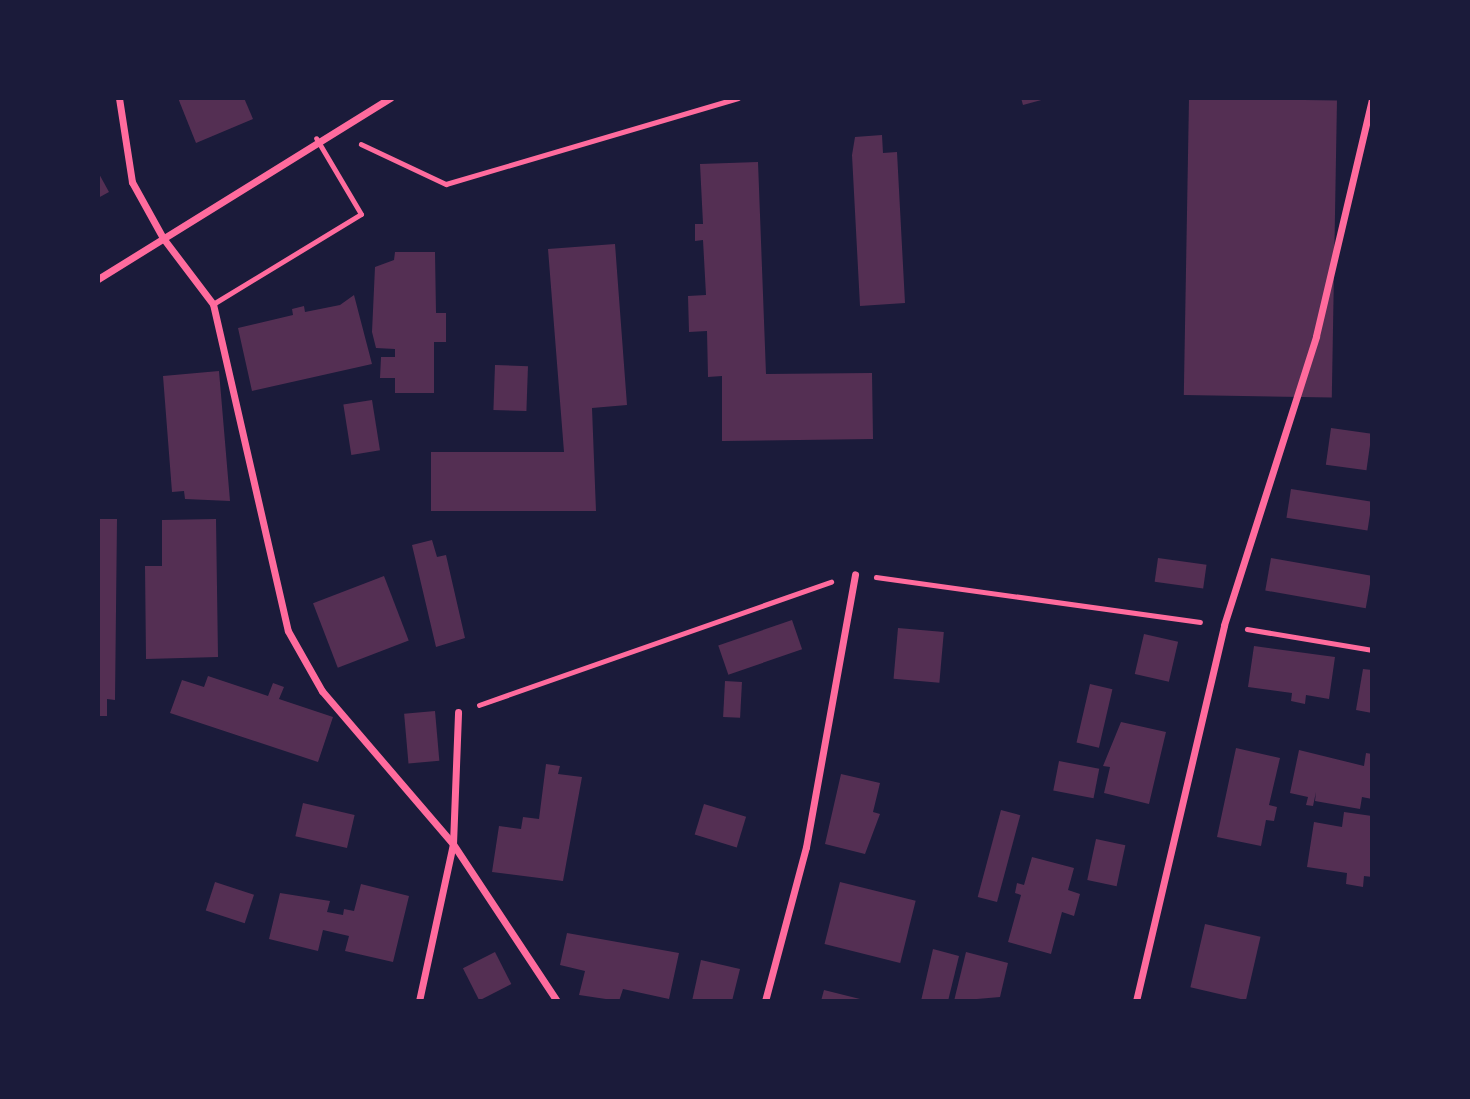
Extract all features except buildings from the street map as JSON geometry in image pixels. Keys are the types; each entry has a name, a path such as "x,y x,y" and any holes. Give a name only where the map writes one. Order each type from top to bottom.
{"street":[{"path":"119,98 132,182 163,238 213,304 288,631 322,691 453,844 557,1001"},
{"path":"98,279 316,138 390,98"},
{"path":"1136,1001 1224,625 1316,336 1372,99"},
{"path":"765,1001 806,848 855,574"},
{"path":"419,1001 453,844 458,712"}],"lane":[{"path":"213,304 361,214 316,138"}],"path":[{"path":"332,130 446,184 738,98"},
{"path":"1224,625 1372,650"}]}
